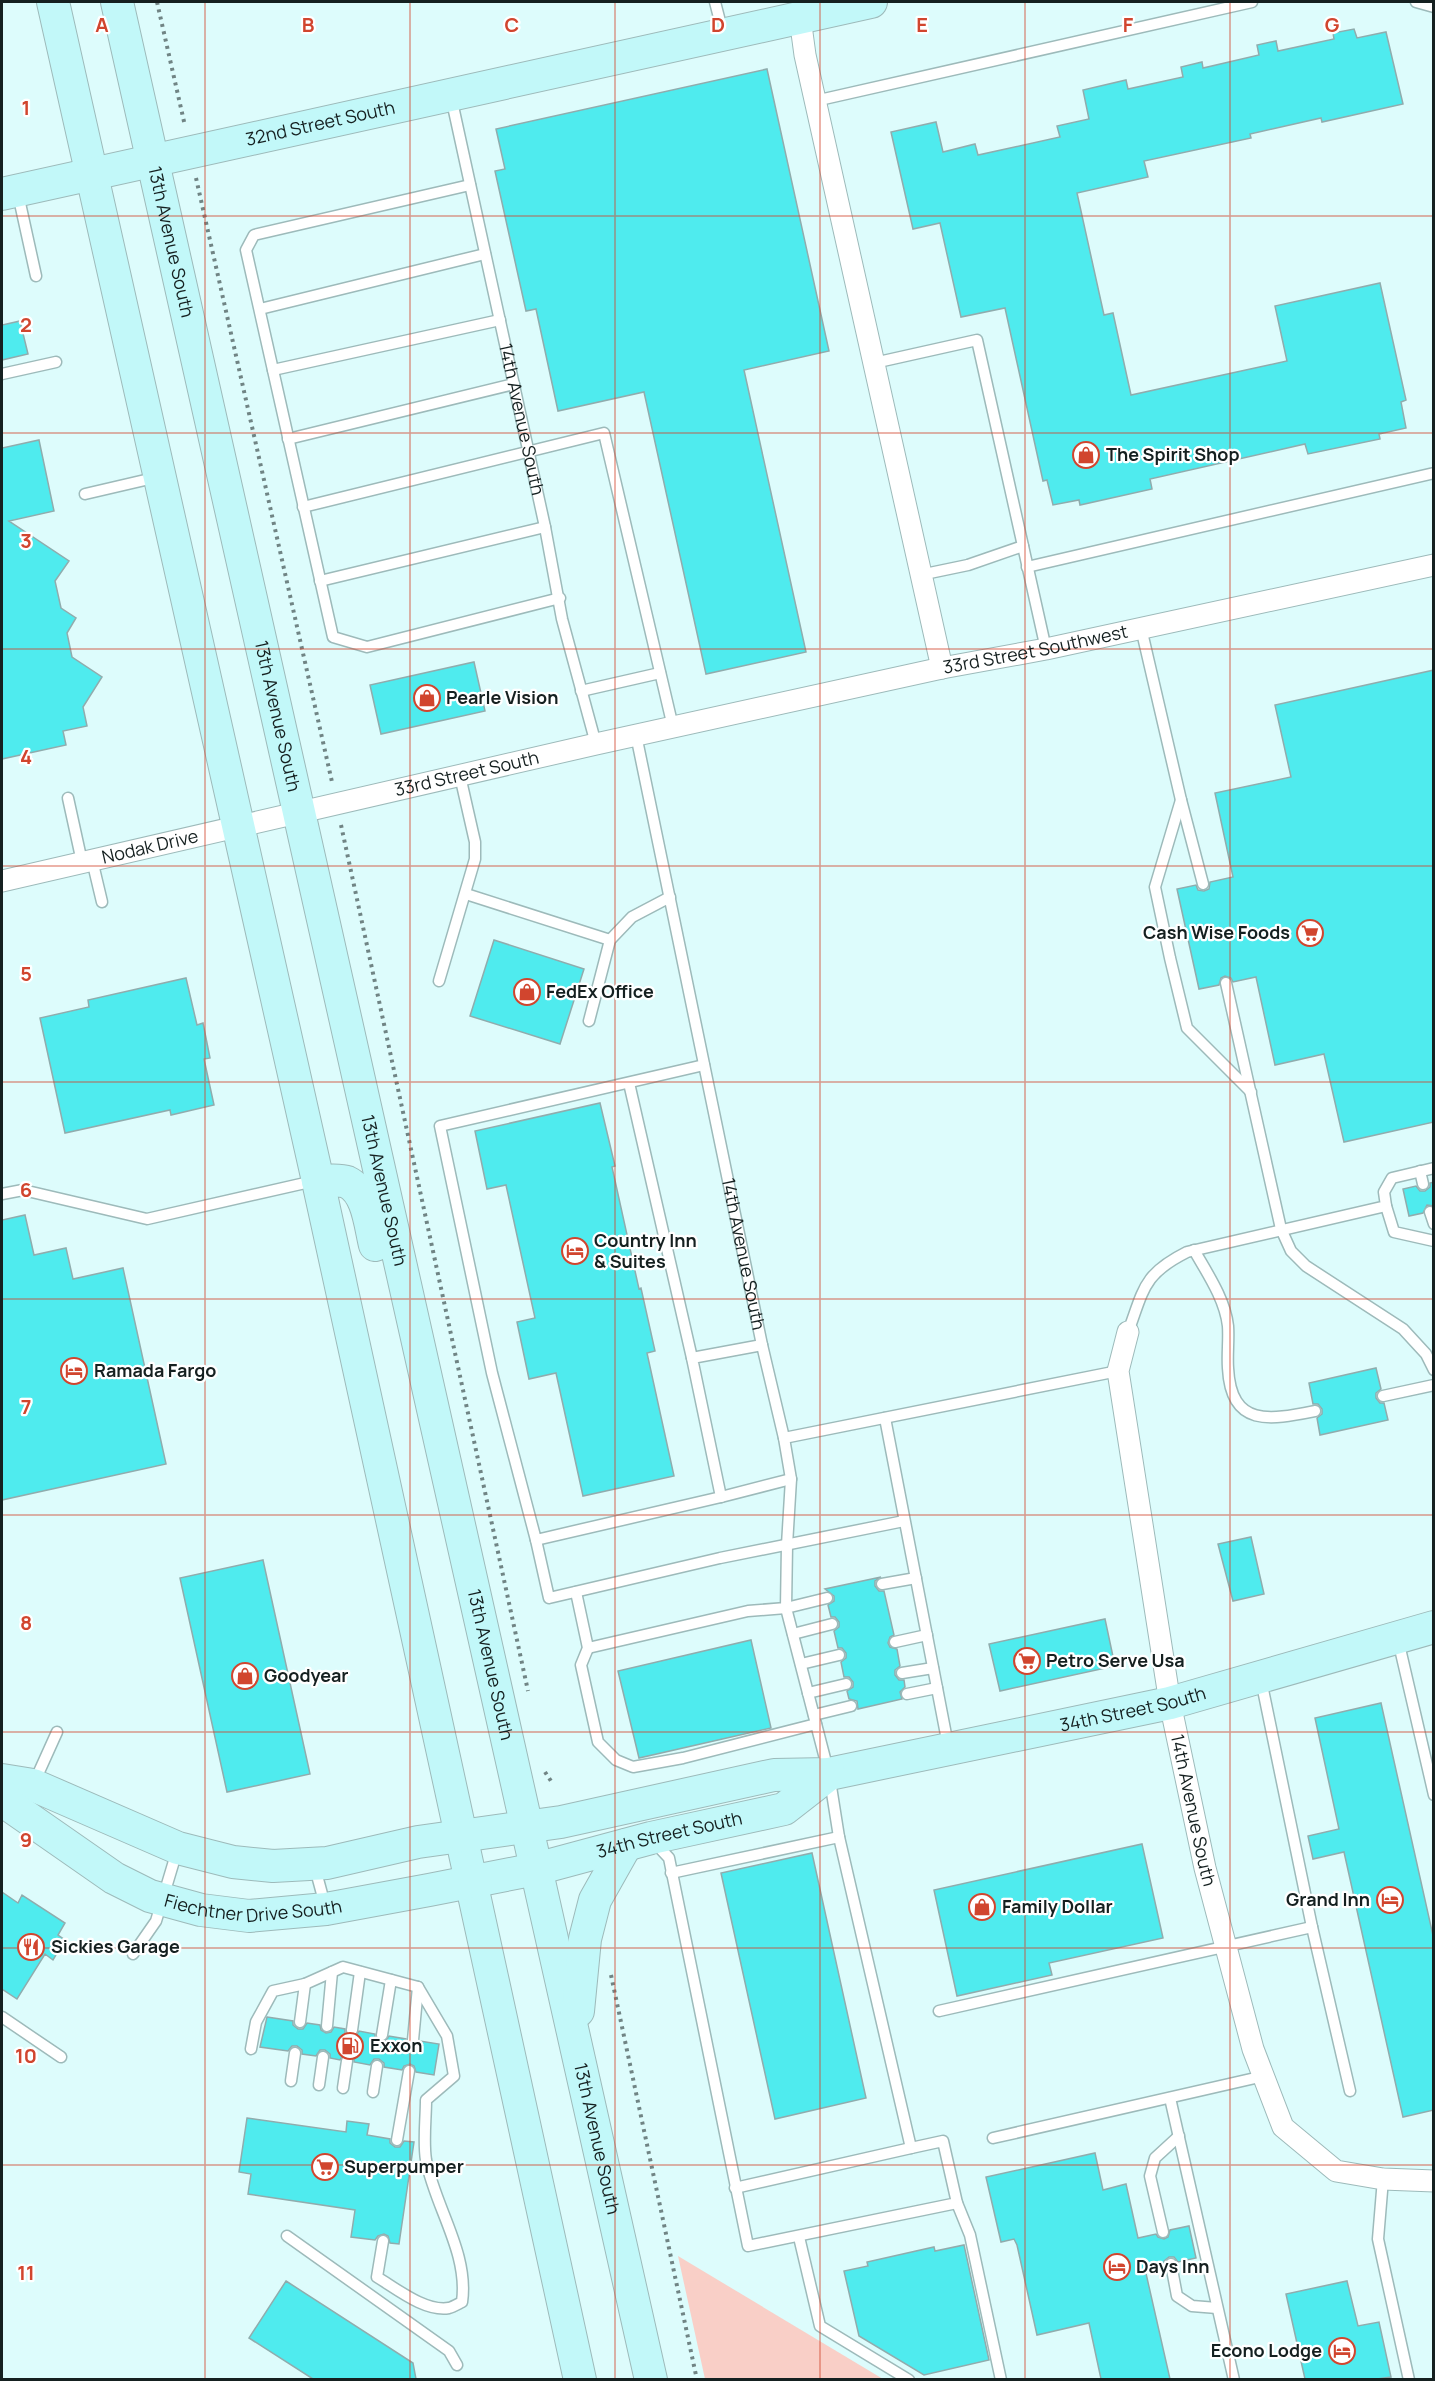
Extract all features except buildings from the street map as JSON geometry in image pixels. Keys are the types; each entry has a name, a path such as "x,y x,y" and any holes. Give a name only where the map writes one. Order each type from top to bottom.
{"main road":[{"path":"53,2 318,1180 580,2379"},
{"name":"13th Avenue South","path":"117,2 651,2379"},
{"path":"799,14 871,2"},
{"name":"32nd Street South","path":"7,191 723,34 799,14"},
{"path":"318,1180 346,1181 357,1190 366,1207 383,1284 432,1404"},
{"name":"34th Street South","path":"527,1827 561,1822 774,1775 829,1774 1170,1703 1434,1627"},
{"name":"34th Street South","path":"536,1869 639,1842 784,1809 829,1774"},
{"name":"Fiechtner Drive South","path":"2,1780 33,1785 178,1848 233,1863 273,1866 314,1864 418,1842 527,1827"},
{"name":"Fiechtner Drive South","path":"2,1794 12,1808 114,1878 150,1896 201,1910 249,1916 326,1909 536,1869"},
{"path":"577,2048 585,1939 595,1900 639,1842"}],"street":[{"path":"799,14 815,101 942,668"},
{"name":"33rd Street Southwest","path":"636,735 1434,565"},
{"name":"33rd Street South","path":"298,811 337,805 636,735"},
{"name":"Nodak Drive","path":"2,881 298,811"},
{"name":"14th Avenue South","path":"1128,1332 1118,1371 1170,1703 1205,1868 1253,2049 1283,2127 1336,2171 1383,2179 1434,2181"}],"lane":[{"path":"715,2 723,34"},
{"path":"815,101 1252,2"},
{"path":"1416,2 1434,7"},
{"name":"14th Avenue South","path":"450,94 545,526 560,598 562,620 596,744"},
{"path":"470,185 254,235 246,250 333,637 367,647 560,598"},
{"path":"7,191 36,276"},
{"path":"260,309 485,254"},
{"path":"273,370 500,320"},
{"path":"874,363 977,340 1046,649"},
{"path":"2,374 56,362"},
{"path":"288,439 513,384"},
{"path":"303,507 604,433 672,728"},
{"path":"1027,567 1434,473"},
{"path":"85,494 159,477"},
{"path":"320,581 545,526"},
{"path":"920,574 968,565 1023,546"},
{"path":"1141,628 1181,801 1203,884"},
{"path":"581,691 660,673"},
{"name":"14th Avenue South","path":"636,735 762,1345 784,1438 791,1479 786,1608 829,1774 839,1837 911,2148"},
{"path":"439,981 475,859 475,842 460,776"},
{"path":"68,798 102,902"},
{"path":"1181,801 1155,886 1173,970 1187,1028 1251,1092"},
{"path":"466,894 610,940"},
{"path":"589,1021 610,940 632,917 670,897"},
{"path":"1226,983 1281,1229 1291,1251 1306,1266 1403,1329 1430,1350 1434,1370"},
{"path":"704,1065 440,1126 492,1373 549,1598 720,1558 904,1521"},
{"path":"628,1083 692,1358 721,1497"},
{"path":"1434,1168 1392,1178 1384,1192 1394,1233 1434,1241"},
{"path":"1420,1171 1423,1184"},
{"path":"2,1194 23,1190 147,1219 318,1180"},
{"path":"1128,1332 1148,1280 1165,1263 1194,1250 1386,1206"},
{"path":"1430,1212 1434,1224"},
{"path":"1194,1250 1211,1279 1228,1325 1228,1371 1236,1402 1245,1412 1259,1418 1282,1418 1315,1411"},
{"path":"692,1358 762,1345"},
{"path":"784,1438 1118,1371"},
{"path":"1383,1396 1434,1385"},
{"path":"885,1418 949,1749"},
{"path":"536,1540 791,1479"},
{"path":"882,1584 916,1578"},
{"path":"576,1592 588,1647 581,1665 598,1742 616,1760 633,1767 683,1758 851,1706"},
{"path":"588,1647 748,1611 786,1608 827,1598"},
{"path":"793,1634 832,1624"},
{"path":"895,1642 927,1635"},
{"path":"1398,1637 1434,1795"},
{"path":"801,1664 839,1655"},
{"path":"902,1673 933,1668"},
{"path":"1260,1677 1312,1927 1350,2091"},
{"path":"808,1693 846,1684"},
{"path":"907,1694 937,1688"},
{"path":"33,1785 57,1732"},
{"path":"671,1873 839,1837"},
{"path":"639,1842 669,1858 748,2246 957,2203"},
{"path":"133,1954 156,1921 178,1848"},
{"path":"314,1864 326,1909"},
{"path":"939,2011 1312,1927"},
{"path":"251,2049 256,2022 273,1991 305,1984 343,1967 418,1987 447,2036 454,2076 426,2100 405,2097"},
{"path":"327,2026 332,1972"},
{"path":"352,2030 360,1972"},
{"path":"382,2035 391,1980"},
{"path":"300,2022 305,1984"},
{"path":"412,2040 418,1987"},
{"path":"2,2017 62,2057"},
{"path":"291,2081 296,2053"},
{"path":"319,2085 323,2057"},
{"path":"343,2088 347,2061"},
{"path":"373,2092 377,2066"},
{"path":"397,2140 408,2071"},
{"path":"993,2138 1264,2076"},
{"path":"1170,2098 1234,2379"},
{"path":"382,2241 378,2277 420,2302 435,2307 449,2308 462,2302 465,2285 426,2159 426,2100"},
{"path":"1163,2232 1150,2176 1155,2158 1179,2136"},
{"path":"735,2188 943,2141 957,2203 970,2235 1001,2379"},
{"path":"1383,2179 1378,2240 1409,2379"},
{"path":"288,2236 449,2351 458,2365"},
{"path":"799,2237 820,2326 909,2379"},
{"path":"1170,2264 1177,2296 1192,2306 1217,2308"}],"path":[{"path":"157,2 183,117"},
{"path":"198,184 337,805 528,1692"},
{"path":"543,1762 546,1774 553,1784"},
{"path":"610,1966 697,2379"}],"shaded area":[{"path":"678,2256 883,2379 705,2379"}],"place":[{"name":"The Spirit Shop","path":"1086,455"},
{"name":"Pearle Vision","path":"427,698"},
{"name":"Cash Wise Foods","path":"1310,933"},
{"name":"FedEx Office","path":"527,992"},
{"name":"Country Inn & Suites","path":"575,1251"},
{"name":"Ramada Fargo","path":"74,1371"},
{"name":"Petro Serve Usa","path":"1027,1661"},
{"name":"Goodyear","path":"245,1676"},
{"name":"Grand Inn","path":"1390,1900"},
{"name":"Family Dollar","path":"982,1907"},
{"name":"Sickies Garage","path":"31,1947"},
{"name":"Exxon","path":"350,2046"},
{"name":"Superpumper","path":"325,2167"},
{"name":"Days Inn","path":"1117,2267"},
{"name":"Econo Lodge","path":"1342,2351"}]}
